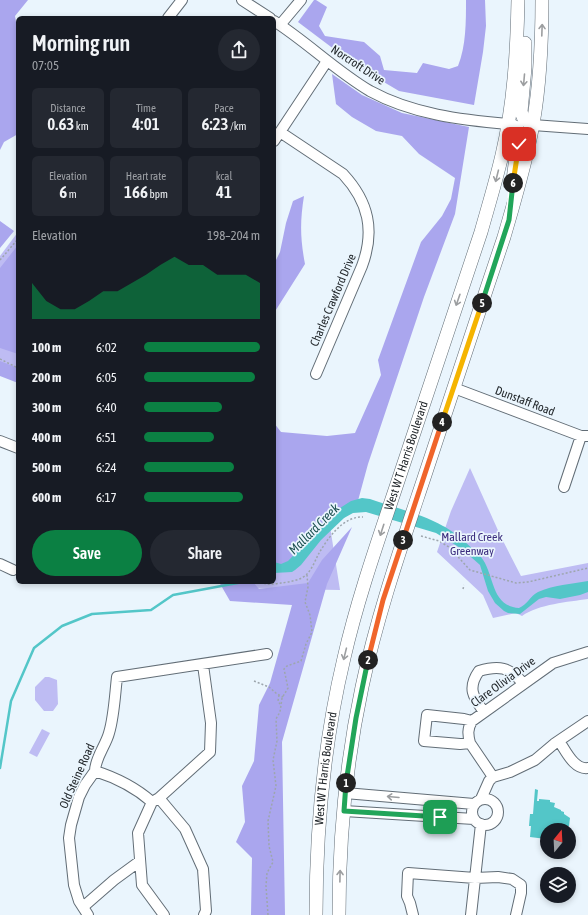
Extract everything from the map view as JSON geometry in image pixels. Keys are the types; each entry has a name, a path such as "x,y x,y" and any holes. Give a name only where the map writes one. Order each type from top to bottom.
{"main road":[{"name":"West W T Harris Boulevard","path":"316,915 316,859 324,771 332,719 344,659 357,606 481,232 502,154 513,87 519,0"},
{"path":"519,0 525,38 525,68 521,112 524,119 533,124"},
{"name":"West W T Harris Boulevard","path":"339,915 340,859 345,793 359,703 375,630 383,600 509,220 523,170 533,124 540,67 542,0"},
{"path":"508,124 517,128 520,138 513,179 509,220"}],"street":[{"path":"170,16 182,0"},
{"path":"242,0 267,16"},
{"path":"277,23 301,0"},
{"name":"Norcroft Drive","path":"277,23 370,91 406,107 440,116 508,124"},
{"path":"276,138 327,61"},
{"path":"533,124 588,129"},
{"name":"Charles Crawford Drive","path":"280,132 343,174 352,183 364,205 369,226 367,253 316,374"},
{"name":"Dunstaff Road","path":"454,388 584,436"},
{"path":"564,487 584,436"},
{"path":"0,441 16,447"},
{"path":"0,564 13,570"},
{"name":"Clare Olivia Drive","path":"470,743 468,737 468,727 472,721 523,683 553,663 588,652"},
{"name":"Old Steine Road","path":"86,911 79,901 74,885 69,838 79,797 95,771 98,759 110,732 117,677 268,654"},
{"path":"164,915 142,885 138,833 156,800 210,752 211,723 203,664"},
{"path":"484,712 475,700 472,691 473,679 479,671 491,667 505,669 515,674 523,683"},
{"path":"472,721 428,715 424,741 460,744 470,743 494,777"},
{"path":"471,915 475,878 477,822 472,809 478,802 489,781 494,777 510,772 535,760 588,721"},
{"path":"559,741 575,764 585,769 588,768"},
{"path":"95,771 112,776 156,800 185,829 203,869 206,911 204,915"},
{"path":"344,811 490,824 498,814 494,802 490,800 478,802 345,793"},
{"path":"407,816 408,798"},
{"path":"86,911 114,880 140,861"},
{"path":"413,915 407,896 408,873 512,879 521,885 521,893 516,915"}],"path":[{"path":"0,260 16,240"},
{"path":"0,359 16,367"},
{"path":"280,705 288,688 284,668 301,661 306,644 312,634 310,615 305,602 308,587 307,575 324,546 338,529 350,520 363,517"},
{"path":"421,536 449,547 468,568 512,582 528,582 588,568"},
{"path":"276,583 285,582 307,575"},
{"path":"463,589 464,585"},
{"path":"254,680 269,687 283,697"},
{"path":"268,915 266,886 268,873 273,862 269,846 268,821 276,786 273,756 277,737 276,719 280,712 280,705 278,701 279,695"}],"green space":[{"path":"16,235 16,380 0,371 0,256"},
{"name":"Mallard Creek Greenway","path":"470,468 501,537 521,576 588,563 588,599 545,606 522,616 516,613 493,618 483,595 437,552 451,511"},
{"path":"276,481 329,520 340,590 234,588 233,584 276,584"},
{"path":"45,677 57,680 58,704 53,711 44,711 35,700 35,687"},
{"path":"42,729 50,733 37,757 29,753"}],"shaded area":[{"path":"0,0 28,0 15,16 16,135 4,142 0,150"},
{"path":"314,0 327,7 319,26 325,36 364,42 380,56 384,70 417,73 423,63 449,69 458,66 464,42 466,0 485,0 486,26 474,105 399,91 355,65 298,22"},
{"path":"332,74 362,95 402,113 469,127 455,214 424,297 368,464 356,508 325,533 304,554 276,570 276,426 281,432 327,436 355,433 381,375 378,360 421,242 442,216 451,199 455,178 419,154 402,136 376,131 352,117 336,104"},
{"path":"304,196 301,230 305,264 276,310 276,260 280,252 286,223 293,201"},
{"path":"0,221 14,231 0,248"},
{"path":"16,248 16,353 0,348 0,268"},
{"path":"0,361 16,367 16,382 0,376"},
{"path":"362,498 370,499 417,514 447,528 481,557 498,595 503,602 510,606 519,608 538,592 563,585 588,581 588,592 560,599 546,597 539,599 520,614 508,613 495,603 488,591 480,565 462,549 436,533 366,512 353,513 344,518 321,540 301,565 292,572 276,573 276,563 281,564 288,561 340,508 351,501"},
{"path":"352,527 327,584 282,742 285,915 251,915 252,858 236,842 245,822 242,786 254,761 259,705 270,683 292,605 230,601 220,584 255,584 259,589 308,583 322,560"},
{"path":"535,789 538,790 537,801 539,801 539,799 550,800 550,802 555,803 554,807 564,812 564,814 570,818 569,823 540,823 540,838 530,837 530,814 533,814"}],"waterway":[{"path":"0,768 11,701 34,648 62,626 92,614 151,610 173,595 232,584"}],"route":[{"path":"440,817 344,811 345,793 361,689 383,600 504,237 509,220 513,179 519,144"}],"water label":[{"name":"Mallard Creek","path":"314,529"}]}
